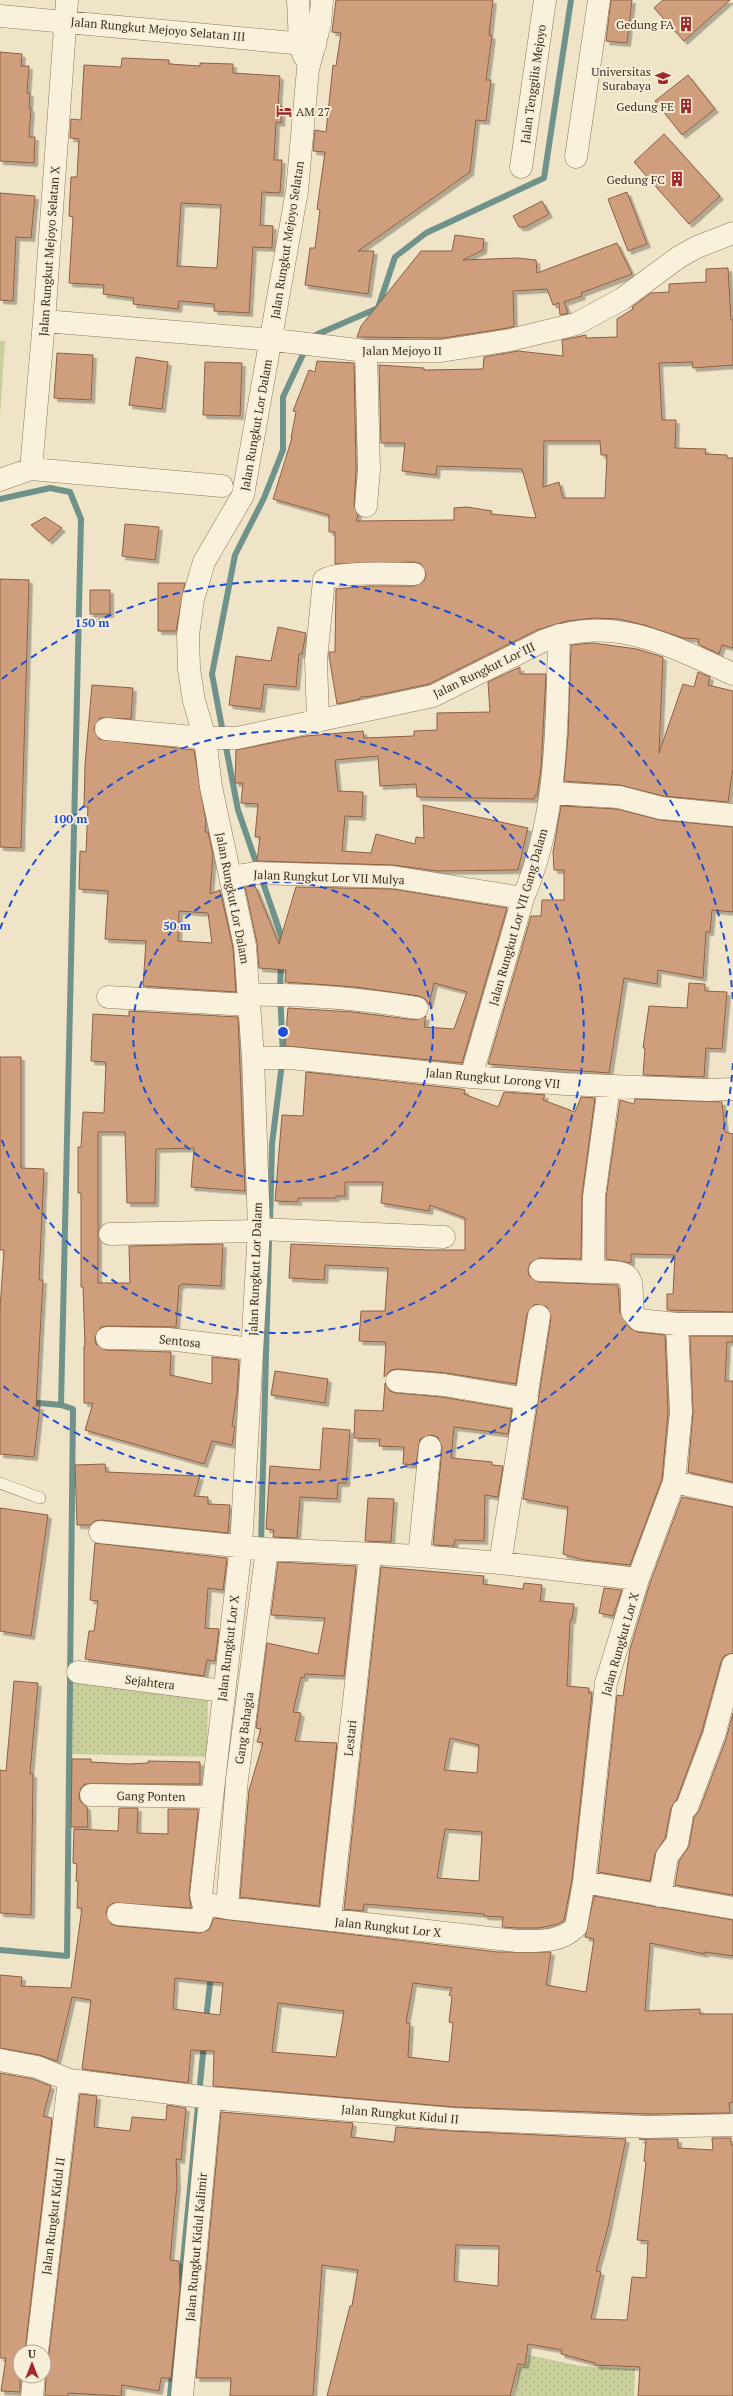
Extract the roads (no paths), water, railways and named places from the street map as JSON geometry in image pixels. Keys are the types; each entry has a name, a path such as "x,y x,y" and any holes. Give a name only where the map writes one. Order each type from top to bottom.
{"street":[{"name":"Jalan Rungkut Mejoyo Selatan X","path":"31,469 44,321 67,0"},
{"name":"Jalan Rungkut Mejoyo Selatan","path":"271,340 297,192 308,69 307,44 298,0"},
{"name":"Jalan Rungkut Mejoyo Selatan","path":"307,44 322,0"},
{"name":"Jalan Tenggilis Mejoyo","path":"521,167 545,0"},
{"path":"576,157 599,0"},
{"name":"Jalan Rungkut Mejoyo Selatan III","path":"0,16 307,44"},
{"name":"Jalan Mejoyo II","path":"44,321 271,340 366,351 441,351 510,340 576,324 622,298 679,257 697,247 733,233"},
{"name":"Jalan Rungkut Lor Dalam","path":"256,1548 252,1349 265,1230 245,946 211,787 209,738 194,701 189,669 188,635 193,599 204,562 243,495 271,340"},
{"path":"366,351 369,470 366,506"},
{"path":"0,480 31,469 222,486"},
{"path":"318,721 316,660 324,580 329,576 414,574"},
{"name":"Jalan Rungkut Lor III","path":"106,729 209,738 236,738 433,696 559,635 595,630 636,634 667,645 733,674"},
{"name":"Jalan Rungkut Lor VII Gang Dalam","path":"471,1077 523,898 531,879 551,793 558,709 559,635"},
{"path":"551,793 619,797 661,808 733,815"},
{"name":"Jalan Rungkut Lor VII Mulya","path":"230,877 259,873 393,877 523,898"},
{"path":"108,997 249,1000 277,995 375,1001 417,1008"},
{"name":"Jalan Rungkut Lorong VII","path":"253,1058 283,1058 471,1077 609,1086 708,1090 733,1089"},
{"path":"593,1272 594,1196 609,1086"},
{"path":"110,1234 265,1230 444,1237"},
{"path":"540,1270 593,1272 619,1271 628,1275 632,1281 632,1312 639,1320 677,1324 733,1324"},
{"path":"500,1563 539,1316"},
{"name":"Jalan Rungkut Lor X","path":"256,1548 223,1691 201,1895 217,1907 517,1941 550,1940 563,1937 576,1927 584,1882 606,1682 638,1579 674,1482 681,1412 677,1324"},
{"name":"Sentosa","path":"107,1338 168,1339 252,1349"},
{"path":"397,1381 444,1385 527,1399"},
{"path":"419,1556 430,1447"},
{"path":"674,1482 733,1495"},
{"name":"Jalan Rungkut Lor X","path":"100,1532 256,1548 370,1555 419,1556 500,1563 638,1579"},
{"name":"Gang Bahagia","path":"217,1907 237,1779 256,1548"},
{"name":"Lestari","path":"330,1920 370,1555"},
{"path":"660,1896 667,1856 677,1843 683,1810 687,1807 714,1735 733,1665"},
{"name":"Sejahtera","path":"78,1672 223,1691"},
{"name":"Gang Ponten","path":"90,1795 211,1797"},
{"path":"584,1882 733,1908"},
{"path":"118,1914 200,1921 217,1907"},
{"name":"Jalan Rungkut Kidul II","path":"0,2060 37,2067 69,2080 202,2097 453,2119 648,2127 733,2126"},
{"name":"Jalan Rungkut Kidul II","path":"38,2344 69,2080"},
{"name":"Jalan Rungkut Kidul Kalimir","path":"182,2396 202,2097"},
{"path":"32,2396 33,2384"}],"lane":[{"path":"0,1483 40,1498"}],"waterway":[{"path":"311,337 378,308 395,257 426,233 544,178 571,0"},
{"path":"223,733 212,674 235,555 264,498 283,450 283,397 306,348"},
{"path":"0,499 50,488 70,492 81,519 61,1405"},
{"path":"225,742 238,810 258,868"},
{"path":"261,877 282,938 282,942"},
{"path":"270,1225 272,1144 283,1055 280,992 281,962"},
{"path":"261,1545 269,1241"},
{"path":"0,1950 67,1956 73,1409 61,1405 28,1402"},
{"path":"206,2020 211,1974"},
{"path":"170,2396 204,2043"}],"place":[{"name":"Gedung FA","path":"686,24"},
{"name":"Universitas Surabaya","path":"663,78"},
{"name":"Gedung FE","path":"686,106"},
{"name":"AM 27","path":"284,111"},
{"name":"Gedung FC","path":"677,179"}]}
